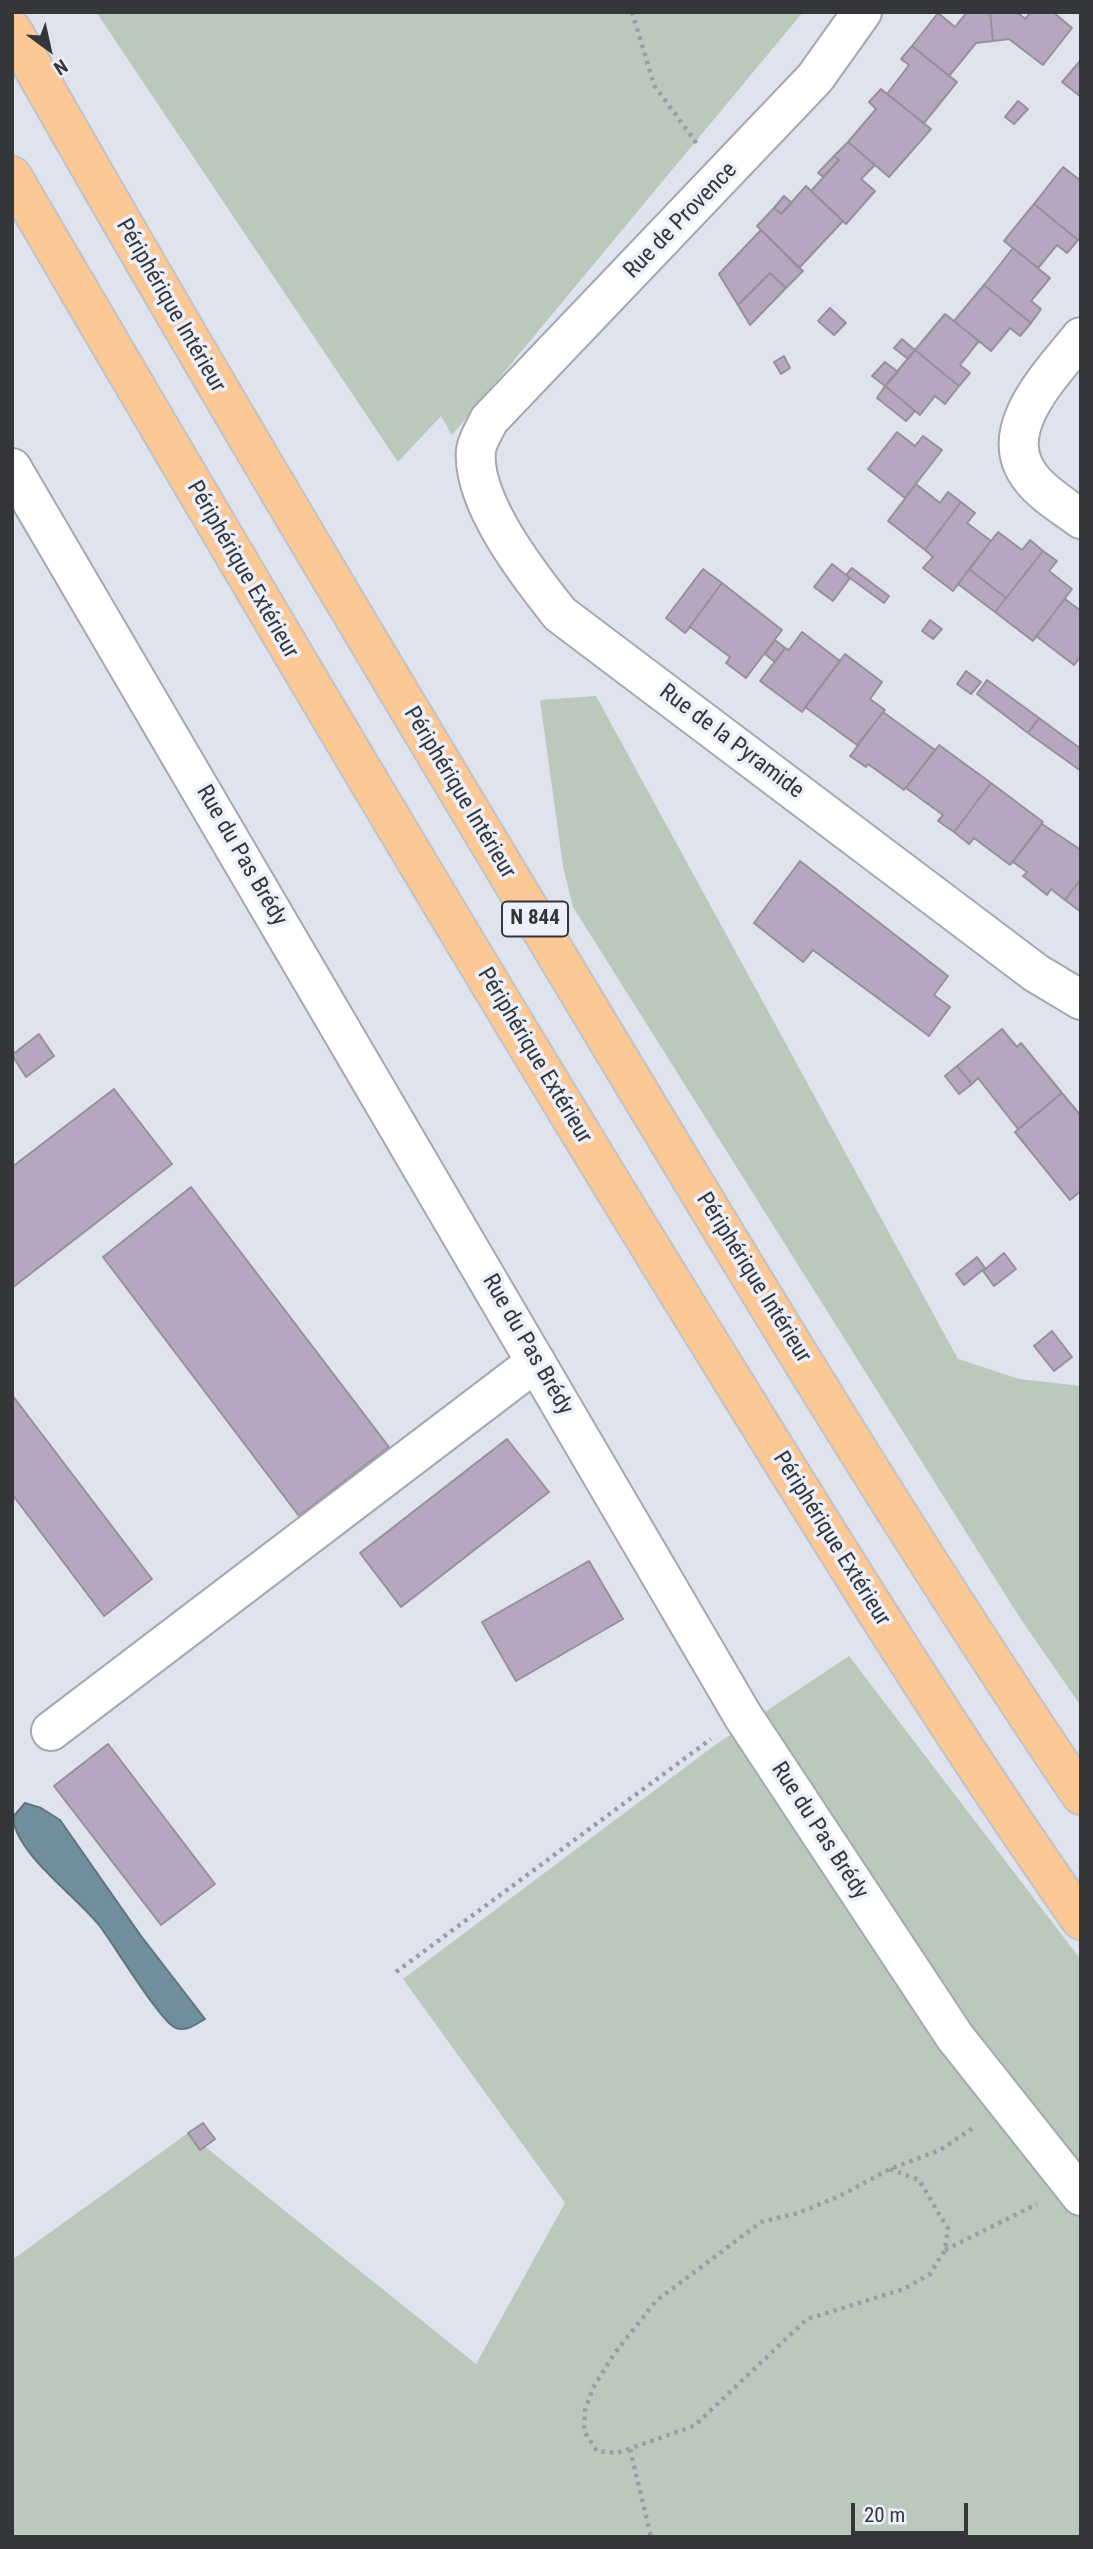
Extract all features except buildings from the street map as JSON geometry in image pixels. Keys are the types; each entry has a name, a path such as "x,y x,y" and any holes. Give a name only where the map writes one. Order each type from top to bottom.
{"highway":[{"name":"Périphérique Intérieur","path":"12,30 209,373 637,1089 962,1615 1081,1795"},
{"name":"Périphérique Extérieur","path":"12,176 361,770 609,1181 907,1663 1081,1920"}],"street":[{"name":"Rue de Provence","path":"489,420 815,78 862,12"},
{"path":"1081,337 1030,402 1018,444 1029,477 1081,519"},
{"name":"Rue de la Pyramide","path":"489,420 476,450 481,484 502,533 526,571 560,614 1036,973 1081,1000"},
{"name":"Rue du Pas Brédy","path":"12,468 743,1716 955,2037 1077,2191"},
{"path":"51,1731 536,1362"}],"path":[{"path":"632,12 654,85 702,152 727,173"},
{"path":"396,1972 743,1716"},
{"path":"890,2169 919,2180 948,2229 945,2250 930,2274 904,2289 807,2319 694,2426 617,2453 597,2451 584,2431 585,2410 593,2388 614,2354 656,2301 761,2222 798,2213 830,2201 890,2169 940,2150 1011,2107"},
{"path":"945,2250 1077,2191"},
{"path":"630,2449 651,2537"}],"green space":[{"path":"96,12 803,12 452,435 441,416 398,462"},
{"path":"596,696 958,1359 1019,1379 1081,1386 1081,1706 1020,1618 573,907 563,866 540,700"},
{"path":"849,1656 1081,1960 1081,2537 12,2537 12,2260 188,2133 476,2364 565,2203 403,1979 715,1745"}],"water":[{"path":"25,1803 41,1808 60,1820 141,1936 205,2019 184,2029 169,2023 99,1925 48,1874 24,1845 16,1831 13,1817"}]}
